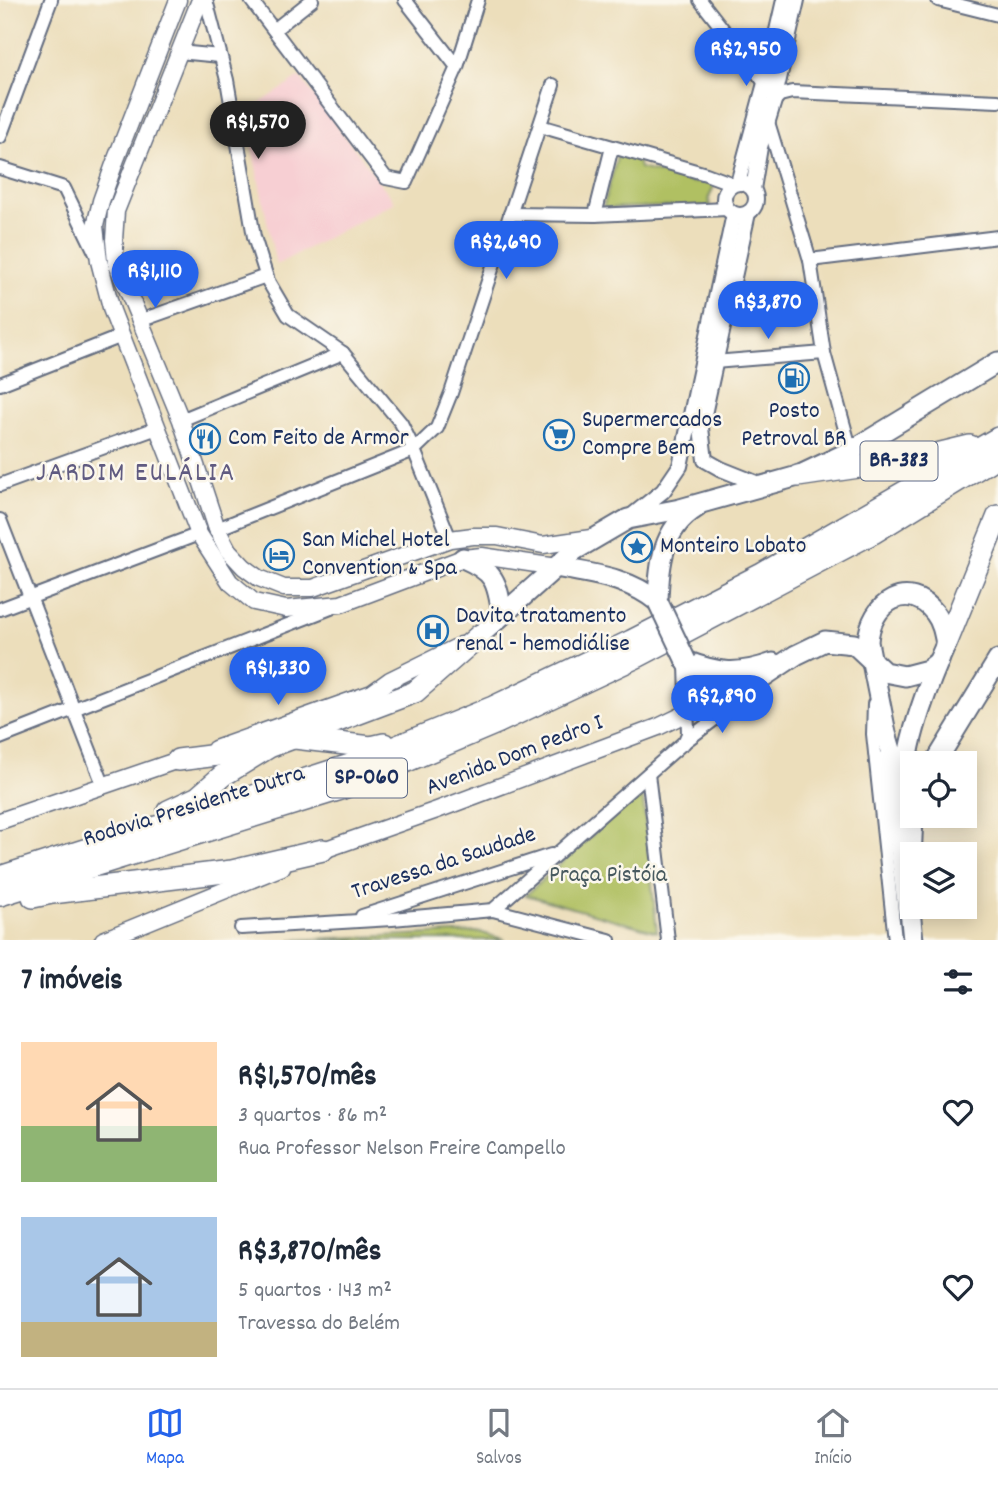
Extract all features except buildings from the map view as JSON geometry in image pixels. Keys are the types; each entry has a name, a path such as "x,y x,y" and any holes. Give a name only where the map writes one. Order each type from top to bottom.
{"highway":[{"name":"BR-383","path":"798,476 920,458 959,450 998,437"},
{"name":"Rodovia Presidente Dutra","path":"0,877 353,764 493,707 619,647 762,573 998,437"},
{"name":"Rodovia Presidente Dutra","path":"0,895 341,789 499,722 639,656 873,533 998,456"},
{"path":"942,653 998,516"},
{"path":"294,738 415,692 480,635"},
{"path":"178,760 233,754 271,738 370,747 437,731"},
{"path":"73,853 198,797 271,738"},
{"path":"0,905 52,893 232,871 323,850"}],"main road":[{"path":"178,0 101,201 95,226 99,261 112,311 199,534 230,582 254,602 286,609 341,604 463,558 482,556 601,575 634,586 658,602"},
{"path":"200,0 116,211 114,240 116,262 181,420 217,529 228,550 259,578 284,588 313,588 450,539 497,536 543,545 599,536"},
{"path":"798,476 851,451 998,362"},
{"path":"179,479 198,472"},
{"name":"BR-383","path":"599,536 628,519 680,509 798,476"},
{"path":"712,499 682,517 672,531 659,573 658,602 700,685 713,695 730,699 796,655 825,640 854,644 884,672 905,676 928,670 942,653"},
{"path":"271,738 372,693 390,680 480,635 575,551 599,536"},
{"path":"599,536 593,551 592,565 601,575"},
{"path":"463,558 491,573 497,586 502,614"},
{"path":"365,568 374,591"},
{"path":"900,770 896,767 886,733 870,661 868,628 875,613 893,598 908,597 929,606 941,622 942,653 909,751"},
{"path":"686,661 723,673 754,670 796,655"},
{"path":"943,751 998,660"},
{"name":"Avenida Dom Pedro I","path":"103,940 323,850 437,810 670,721 708,703 730,699"},
{"path":"886,733 895,741 906,740 916,726"},
{"path":"886,733 900,846"},
{"path":"0,821 178,760"},
{"path":"910,919 914,940"}],"street":[{"path":"0,137 51,0"},
{"path":"206,0 227,80 254,237 266,276 288,316 343,353 401,423 415,450 450,539"},
{"path":"251,0 386,178 406,182 457,67 478,0"},
{"path":"274,30 312,0"},
{"path":"405,0 457,67"},
{"path":"699,0 765,83"},
{"path":"761,485 705,460 701,428 714,362 736,212 723,195 735,183 765,83 784,0"},
{"path":"510,214 736,212 755,205 753,189 760,147 774,101 797,0"},
{"path":"939,0 998,16"},
{"path":"179,52 220,55"},
{"path":"217,529 415,450 437,428 451,393 552,85"},
{"path":"774,101 779,95 792,92 998,101"},
{"path":"768,122 810,260 824,353 851,451"},
{"path":"540,126 753,189"},
{"path":"595,215 612,147"},
{"path":"0,168 64,188 99,261"},
{"path":"628,519 663,491 680,466 736,212"},
{"path":"810,260 998,237"},
{"path":"139,321 266,276"},
{"path":"0,384 122,336"},
{"path":"181,420 343,353"},
{"path":"714,362 824,353"},
{"path":"0,485 157,428"},
{"path":"0,520 103,784"},
{"path":"0,609 199,534"},
{"path":"0,738 341,604"},
{"path":"684,743 688,734 686,661"},
{"path":"875,682 873,734 895,940"},
{"name":"Travessa da Saudade","path":"241,928 493,910 684,743 719,716 730,699"},
{"path":"648,774 668,940"},
{"name":"Travessa da Saudade","path":"344,921 558,853"},
{"path":"493,910 609,940"}],"shaded area":[{"path":"300,77 395,202 276,265 245,113"}],"green space":[{"path":"618,153 635,157 640,168 696,183 702,178 715,183 709,198 710,206 603,208"},
{"name":"Praça Pistóia","path":"642,790 657,932 526,895"},
{"path":"479,932 505,940 290,940"}],"place":[{"name":"Posto Petroval BR","path":"794,378"},
{"name":"Supermercados Compre Bem","path":"559,435"},
{"name":"Com Feito de Armor","path":"205,439"},
{"name":"Monteiro Lobato","path":"637,547"},
{"name":"San Michel Hotel Convention & Spa","path":"279,555"},
{"name":"Davita tratamento renal - hemodiálise","path":"433,631"}],"district":[{"name":"JARDIM EULÁLIA","path":"136,475"}]}
